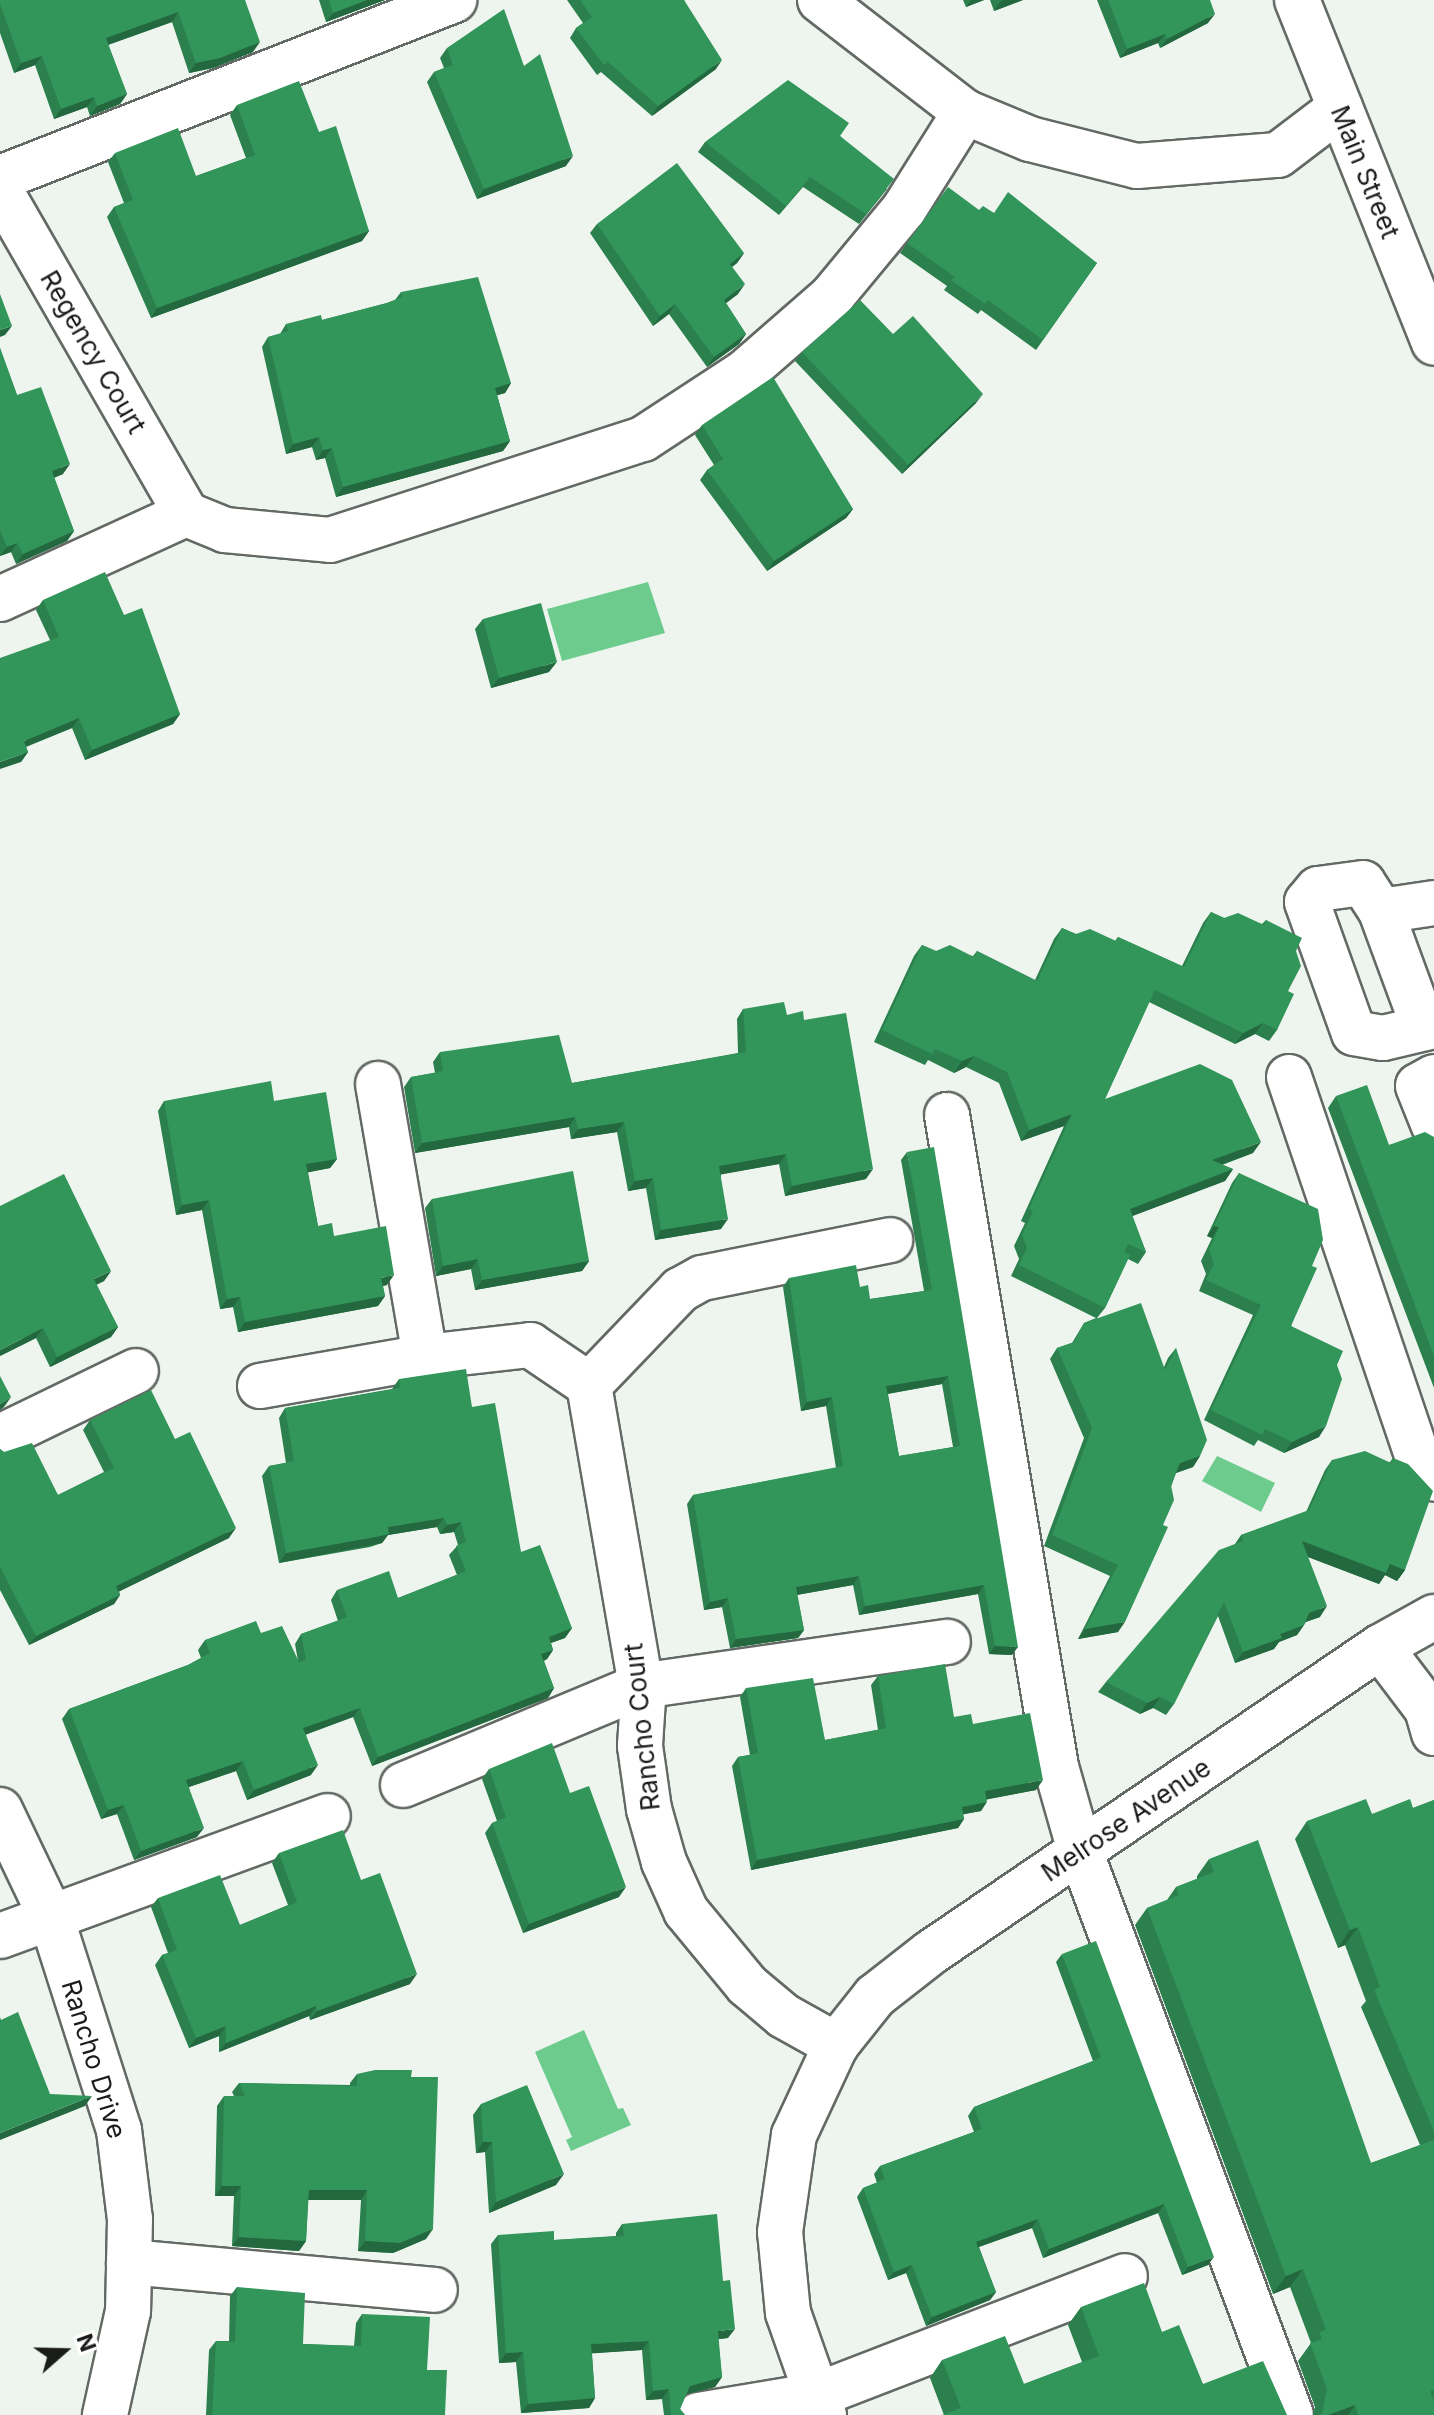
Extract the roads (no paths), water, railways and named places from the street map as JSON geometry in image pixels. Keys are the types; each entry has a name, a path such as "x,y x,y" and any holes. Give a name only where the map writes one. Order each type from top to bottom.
{"street":[{"path":"0,178 454,0"},
{"path":"820,0 965,112 1030,139 1137,166 1278,155 1340,108"},
{"name":"Main Street","path":"1297,0 1340,108 1423,293 1434,343"},
{"path":"0,599 186,514 225,530 330,540 643,439 745,372 832,296 904,209 965,112"},
{"name":"Regency Court","path":"0,190 186,514"},
{"path":"1363,883 1381,911 1429,1027 1369,1039 1354,1033 1307,902 1318,889 1363,883"},
{"path":"1381,911 1434,903"},
{"path":"1289,1077 1417,1455 1434,1478"},
{"path":"1434,1077 1418,1086 1434,1126"},
{"path":"378,1084 425,1357"},
{"path":"947,1115 1056,1767 1080,1851 1291,2415"},
{"path":"260,1386 425,1357 530,1345 589,1385 680,1290 702,1278 890,1240"},
{"path":"0,1437 136,1371"},
{"name":"Rancho Court","path":"589,1385 641,1686 640,1746 649,1809 664,1862 686,1911 747,1985 784,2016 836,2045"},
{"name":"Melrose Avenue","path":"836,2045 875,1996 1080,1851 1380,1647 1434,1617"},
{"path":"403,1785 641,1686 948,1642"},
{"path":"1380,1647 1427,1709 1434,1733"},
{"name":"Rancho Drive","path":"0,1810 51,1917 119,2130 130,2219 128,2311 105,2415"},
{"path":"0,1936 328,1816"},
{"path":"820,2405 788,2313 780,2232 794,2135 836,2045"},
{"path":"129,2262 435,2290"},
{"path":"698,2415 820,2405 1125,2276"}]}
